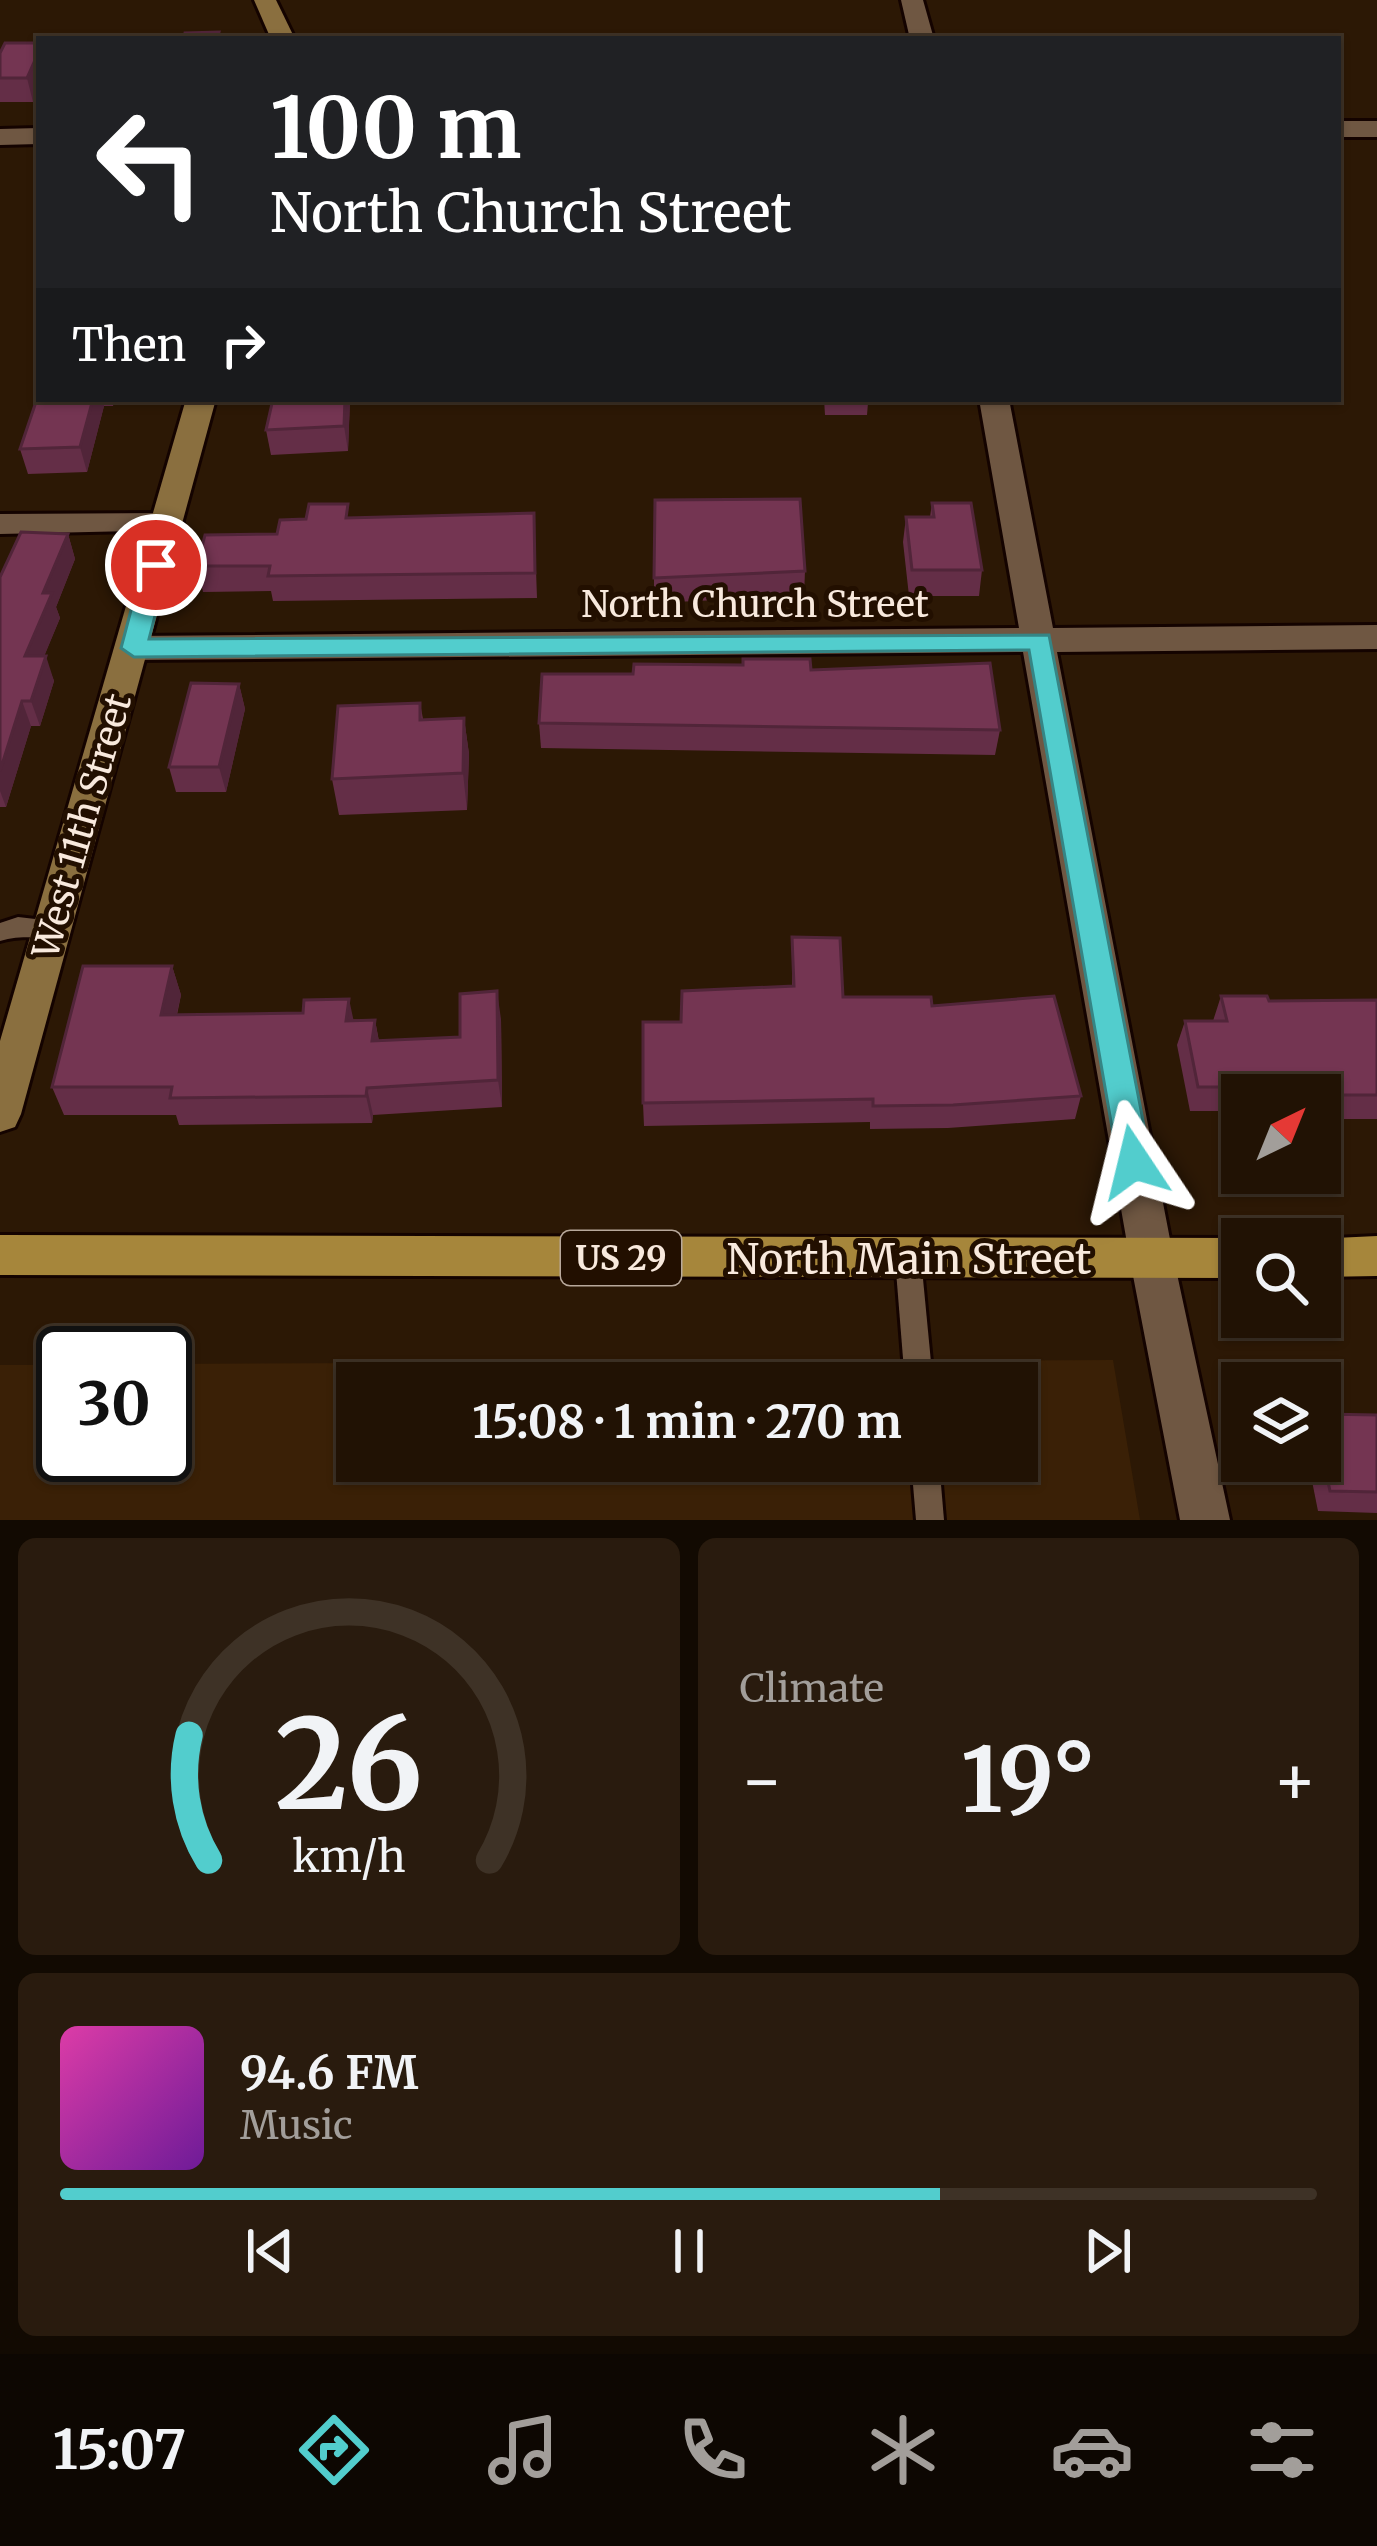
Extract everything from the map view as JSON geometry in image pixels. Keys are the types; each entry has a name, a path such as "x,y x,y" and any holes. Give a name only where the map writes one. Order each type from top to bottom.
{"main road":[{"name":"North Main Street","path":"0,1256 1221,1258"},
{"path":"1341,1257 1377,1256"}],"street":[{"path":"266,0 282,36"},
{"path":"912,0 921,36"},
{"path":"1341,129 1377,129"},
{"path":"0,136 36,136"},
{"name":"West 11th Street","path":"0,1114 200,402"},
{"path":"995,402 1204,1520"},
{"path":"0,524 167,523"},
{"name":"North Church Street","path":"134,648 1377,638"}],"lane":[{"path":"0,932 18,926 53,928"},
{"path":"908,1258 917,1362"},
{"path":"927,1482 930,1520"}],"shaded area":[{"path":"1113,1360 1140,1520 0,1520 0,1365 36,1365 36,1482 192,1482 192,1364 336,1363 336,1482 1038,1482 1038,1362 639,1362"}],"building":[{"path":"219,32 218,36 185,33"},
{"path":"5,43 36,43 36,58 27,78 0,78"},
{"path":"36,402 92,402 80,447 20,449"},
{"path":"272,402 345,402 344,426 266,430"},
{"path":"800,499 805,571 654,578 655,500"},
{"path":"932,503 971,503 982,570 912,570 906,517 934,517"},
{"path":"309,504 348,504 346,518 534,513 535,573 268,576 270,566 197,566 205,535 277,534 280,520 306,519"},
{"path":"21,532 68,534 43,593 52,593 25,656 46,656 31,701 22,701 0,771 0,577"},
{"path":"743,659 810,659 811,670 990,663 1000,730 539,723 542,674 633,674 634,664 743,665"},
{"path":"191,683 239,684 219,767 169,767"},
{"path":"420,703 420,720 464,718 463,773 332,779 338,706"},
{"path":"792,937 840,938 843,997 931,997 932,1006 1054,996 1081,1096 953,1105 873,1106 873,1099 643,1103 643,1022 681,1022 682,991 794,986"},
{"path":"83,966 172,966 161,1015 303,1013 304,1000 349,999 346,1021 375,1020 372,1041 460,1037 460,994 497,991 498,1080 367,1088 366,1096 170,1098 172,1087 52,1087"},
{"path":"1221,996 1267,996 1269,1001 1377,1000 1377,1095 1341,1095 1341,1074 1221,1074 1221,1087 1198,1087 1185,1021 1227,1021"},
{"path":"1341,1414 1377,1415 1377,1492 1330,1491 1328,1482 1341,1482"}],"route":[{"path":"156,565 134,648 1040,641 1134,1162"}]}
